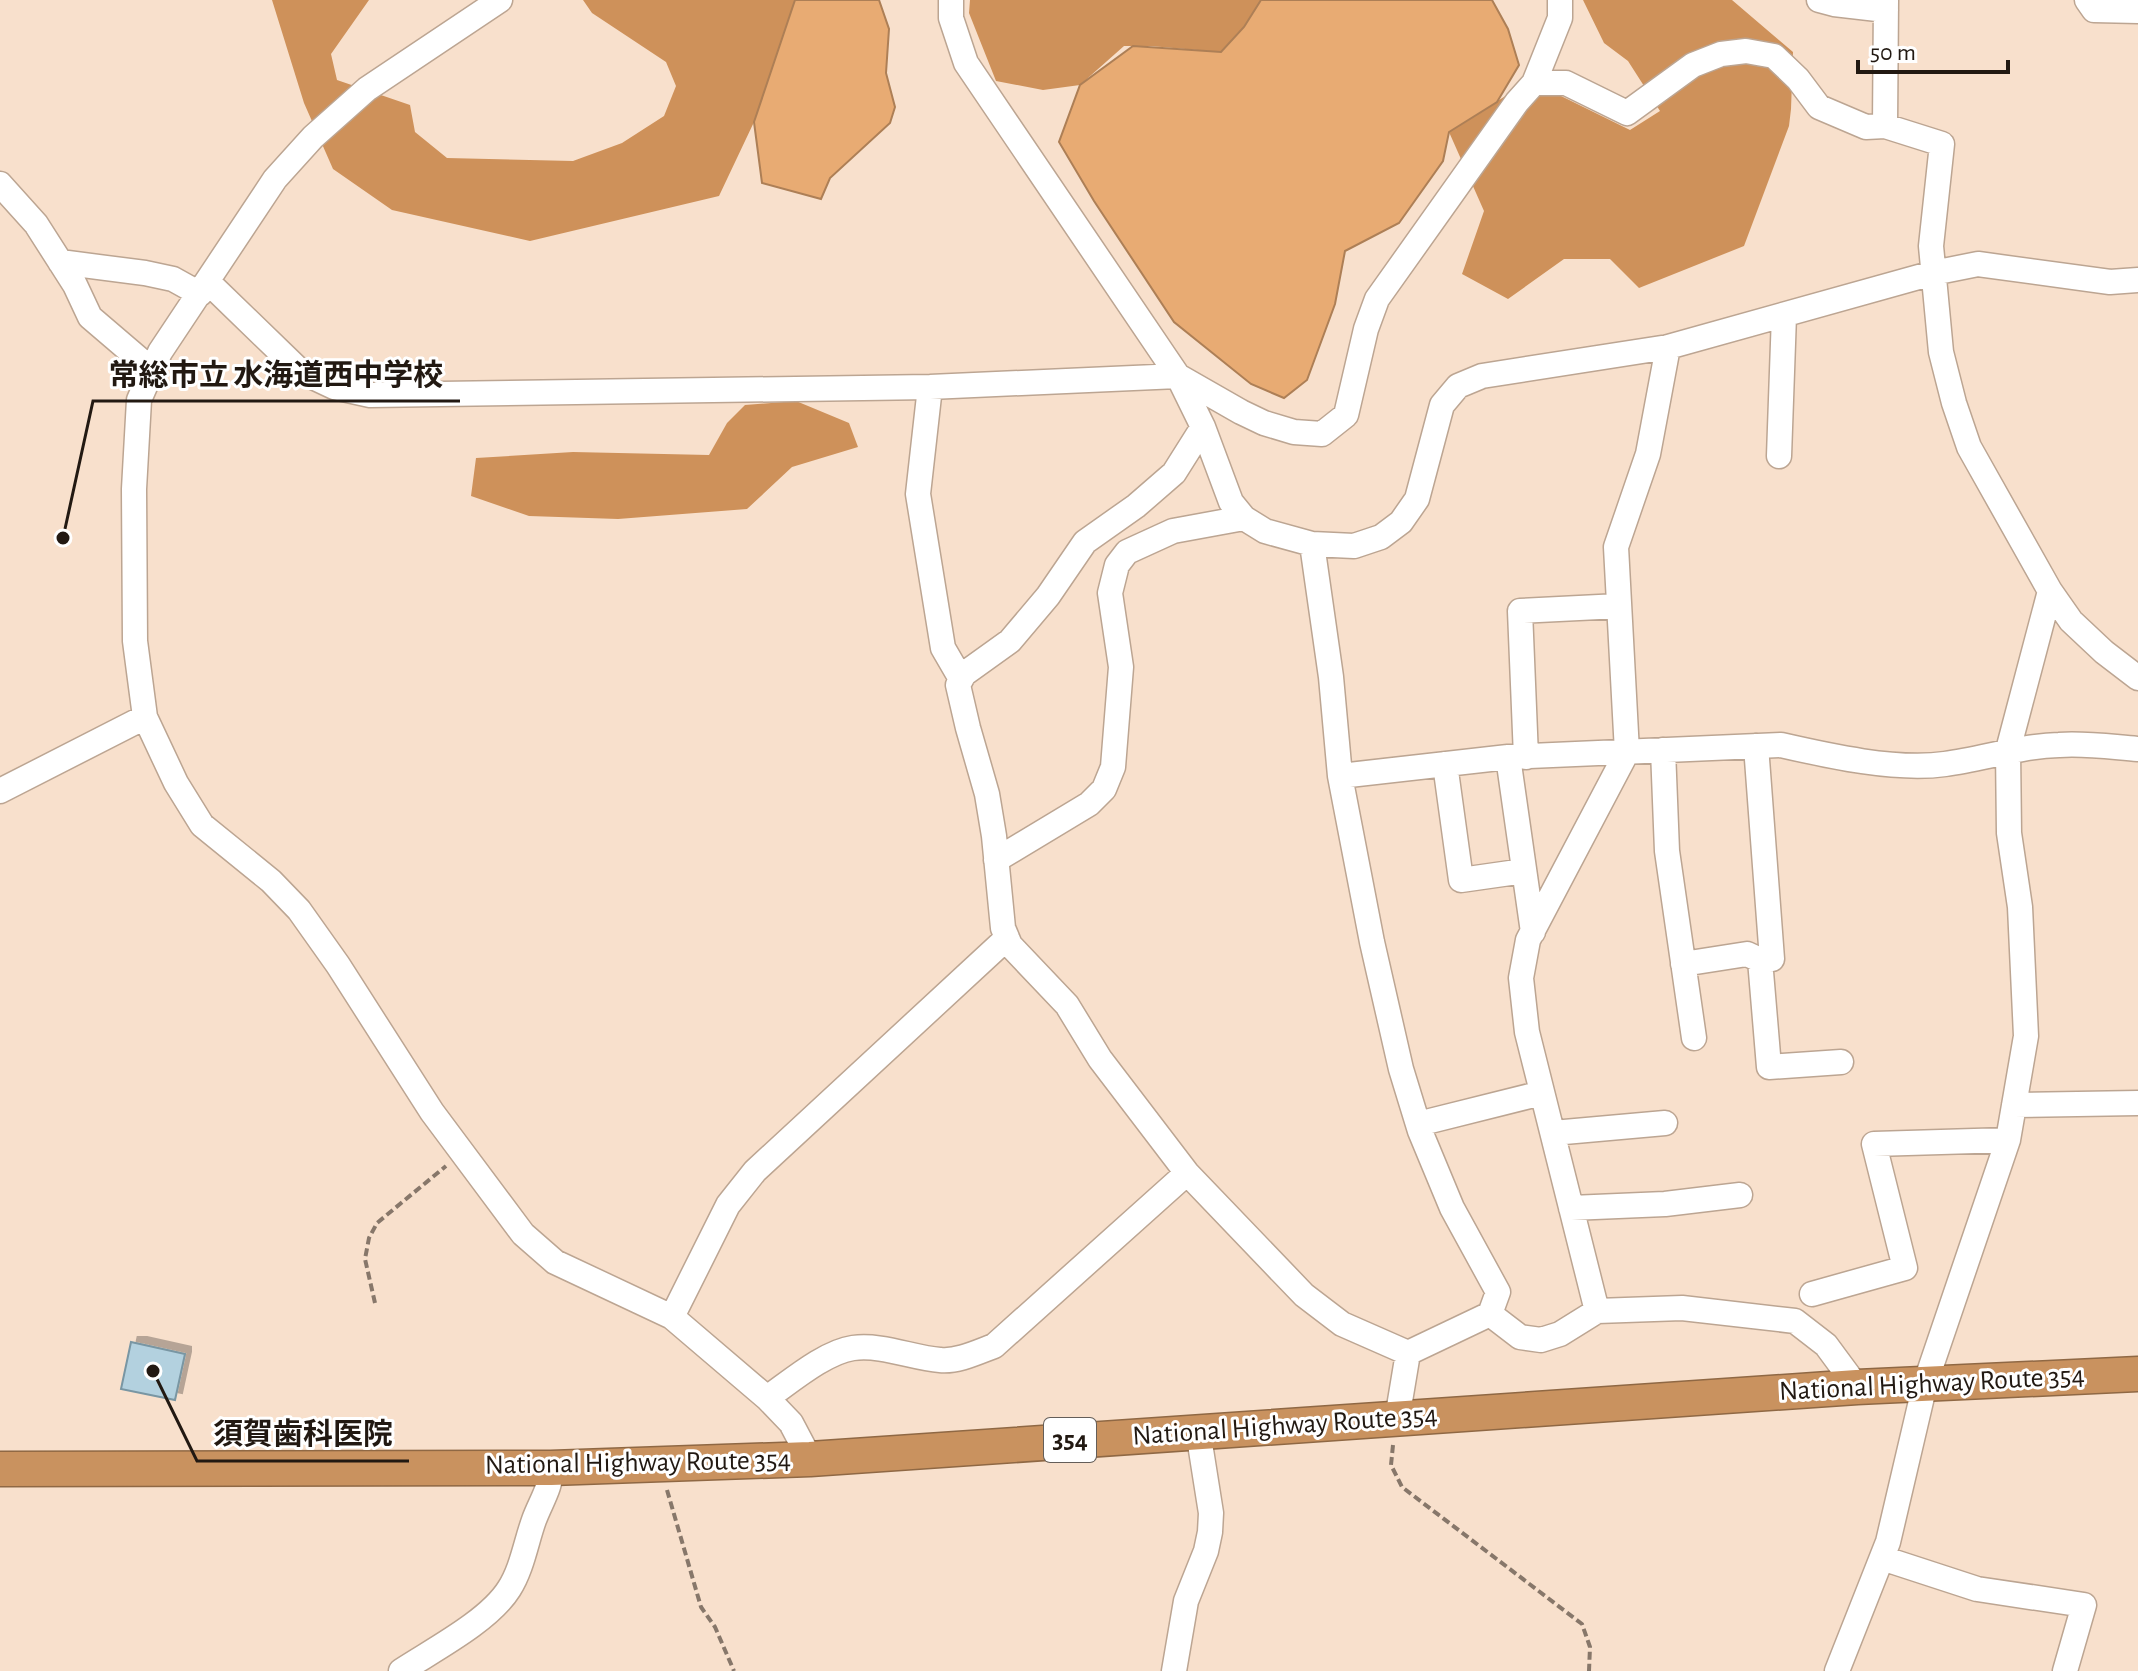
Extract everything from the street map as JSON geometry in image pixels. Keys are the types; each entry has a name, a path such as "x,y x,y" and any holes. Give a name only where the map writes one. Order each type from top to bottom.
{"highway":[{"name":"National Highway Route 354","path":"0,1469 551,1468 810,1459 1857,1387 2138,1374"}],"street":[{"path":"500,0 367,89 313,137 275,179 160,352 139,400 134,489 135,641 145,717 176,783 202,825 271,881 299,910 432,1112 523,1234 555,1262 672,1317 767,1398 791,1423 810,1459"},
{"path":"951,0 951,18 966,63 1178,376 1203,427 1231,502 1244,518 1265,531 1312,544 1354,546 1381,537 1401,522 1417,499 1442,405 1458,386 1482,376 1668,347 1933,273 1978,264 2110,282 2138,280"},
{"path":"60,262 159,276 204,288 300,371 334,387 370,395 930,387 1178,376 1264,423 1294,432 1322,434 1346,415 1366,329 1377,299 1517,102 1534,83 1560,18 1560,0"},
{"path":"1819,0 1834,4 1886,5 1885,126"},
{"path":"2087,0 2094,10 2138,11"},
{"path":"1534,83 1566,83 1627,113 1693,65 1721,54 1746,51 1774,56 1798,79 1819,107 1866,127 1885,126 1942,144 1931,246 1933,273 1941,352 1969,447 2050,591 2071,621 2138,678"},
{"path":"0,184 36,224 75,285 90,317 152,370"},
{"path":"1779,456 1784,315"},
{"path":"1597,1311 1527,1032 1521,978 1528,940 1627,752 1616,547 1648,454 1668,347"},
{"path":"930,387 918,494 943,648 961,679"},
{"path":"1203,427 1174,473 1136,506 1085,542 1048,596 1010,641 964,674 958,685 987,794 1003,928 1010,945 1067,1005 1100,1059 1187,1173 1304,1295 1342,1324 1408,1353 1490,1314 1498,1292 1452,1208 1418,1124 1401,1069 1372,942 1340,776 1331,677 1312,544"},
{"path":"996,860 1089,804 1104,789 1113,767 1121,667 1110,593 1117,565 1127,552 1173,531 1244,518"},
{"path":"1837,1671 1888,1542 1925,1384 2008,1140 2026,1036 2020,907 2009,833 2008,750 2050,591"},
{"path":"1533,932 1524,871 1517,757 1520,611 1619,606"},
{"path":"0,791 145,717"},
{"path":"1340,776 1517,757 1781,745 1895,765 1943,765 2008,750 2060,744 2138,749"},
{"path":"1683,964 1747,954 1760,960 1772,959 1756,746"},
{"path":"1663,750 1667,851 1694,1038"},
{"path":"1445,764 1461,880 1524,871"},
{"path":"672,1317 728,1205 755,1171 1007,938"},
{"path":"1760,960 1769,1067 1841,1062"},
{"path":"1418,1124 1542,1093"},
{"path":"2014,1105 2138,1103"},
{"path":"1553,1133 1665,1123"},
{"path":"1812,1294 1905,1268 1874,1144 2008,1140"},
{"path":"767,1398 818,1362 853,1348 896,1350 942,1361 968,1356 994,1346 1187,1173"},
{"path":"1571,1208 1665,1204 1740,1195"},
{"path":"1490,1314 1520,1337 1541,1340 1560,1334 1597,1311 1682,1308 1795,1321 1826,1345 1857,1387"},
{"path":"1397,1419 1408,1353"},
{"path":"1174,1671 1186,1601 1206,1551 1210,1532 1211,1513 1198,1431"},
{"path":"401,1671 495,1607 509,1590 551,1482 551,1468"},
{"path":"1882,1558 1977,1589 2084,1605 2065,1671"}],"path":[{"path":"375,1303 365,1259 369,1238 377,1223 462,1152"},
{"path":"1397,1419 1391,1465 1402,1487 1582,1624 1590,1647 1589,1671"},
{"path":"660,1465 701,1607 715,1627 734,1671"}],"shaded area":[{"path":"272,0 369,0 331,54 337,80 410,105 415,132 447,158 573,161 622,143 664,116 676,86 666,62 592,13 583,0 795,0 754,122 719,196 530,241 392,210 333,169 304,103"},
{"path":"795,0 879,0 889,29 886,73 895,107 890,123 830,178 821,199 762,183 754,122"},
{"path":"970,0 1261,0 1238,36 1221,52 1124,46 1080,85 1043,90 996,81 969,13"},
{"path":"1261,0 1492,0 1508,29 1519,65 1497,102 1449,132 1443,161 1399,223 1345,251 1335,304 1307,380 1284,398 1251,384 1174,322 1059,142 1080,85 1133,46 1221,52 1244,27"},
{"path":"1583,0 1732,0 1793,52 1789,126 1744,246 1639,288 1610,259 1564,259 1508,299 1462,274 1484,211 1449,132 1507,95 1559,95 1630,130 1660,111 1628,61 1604,43"},
{"path":"796,401 849,423 858,447 792,467 747,509 618,519 529,516 471,496 476,458 573,452 709,455 727,423 745,405"}],"building":[{"path":"131,1342 185,1354 175,1400 121,1389"}],"place":[{"name":"常総市立 水海道西中学校","path":"63,538"},
{"name":"須賀歯科医院","path":"153,1371"}]}
